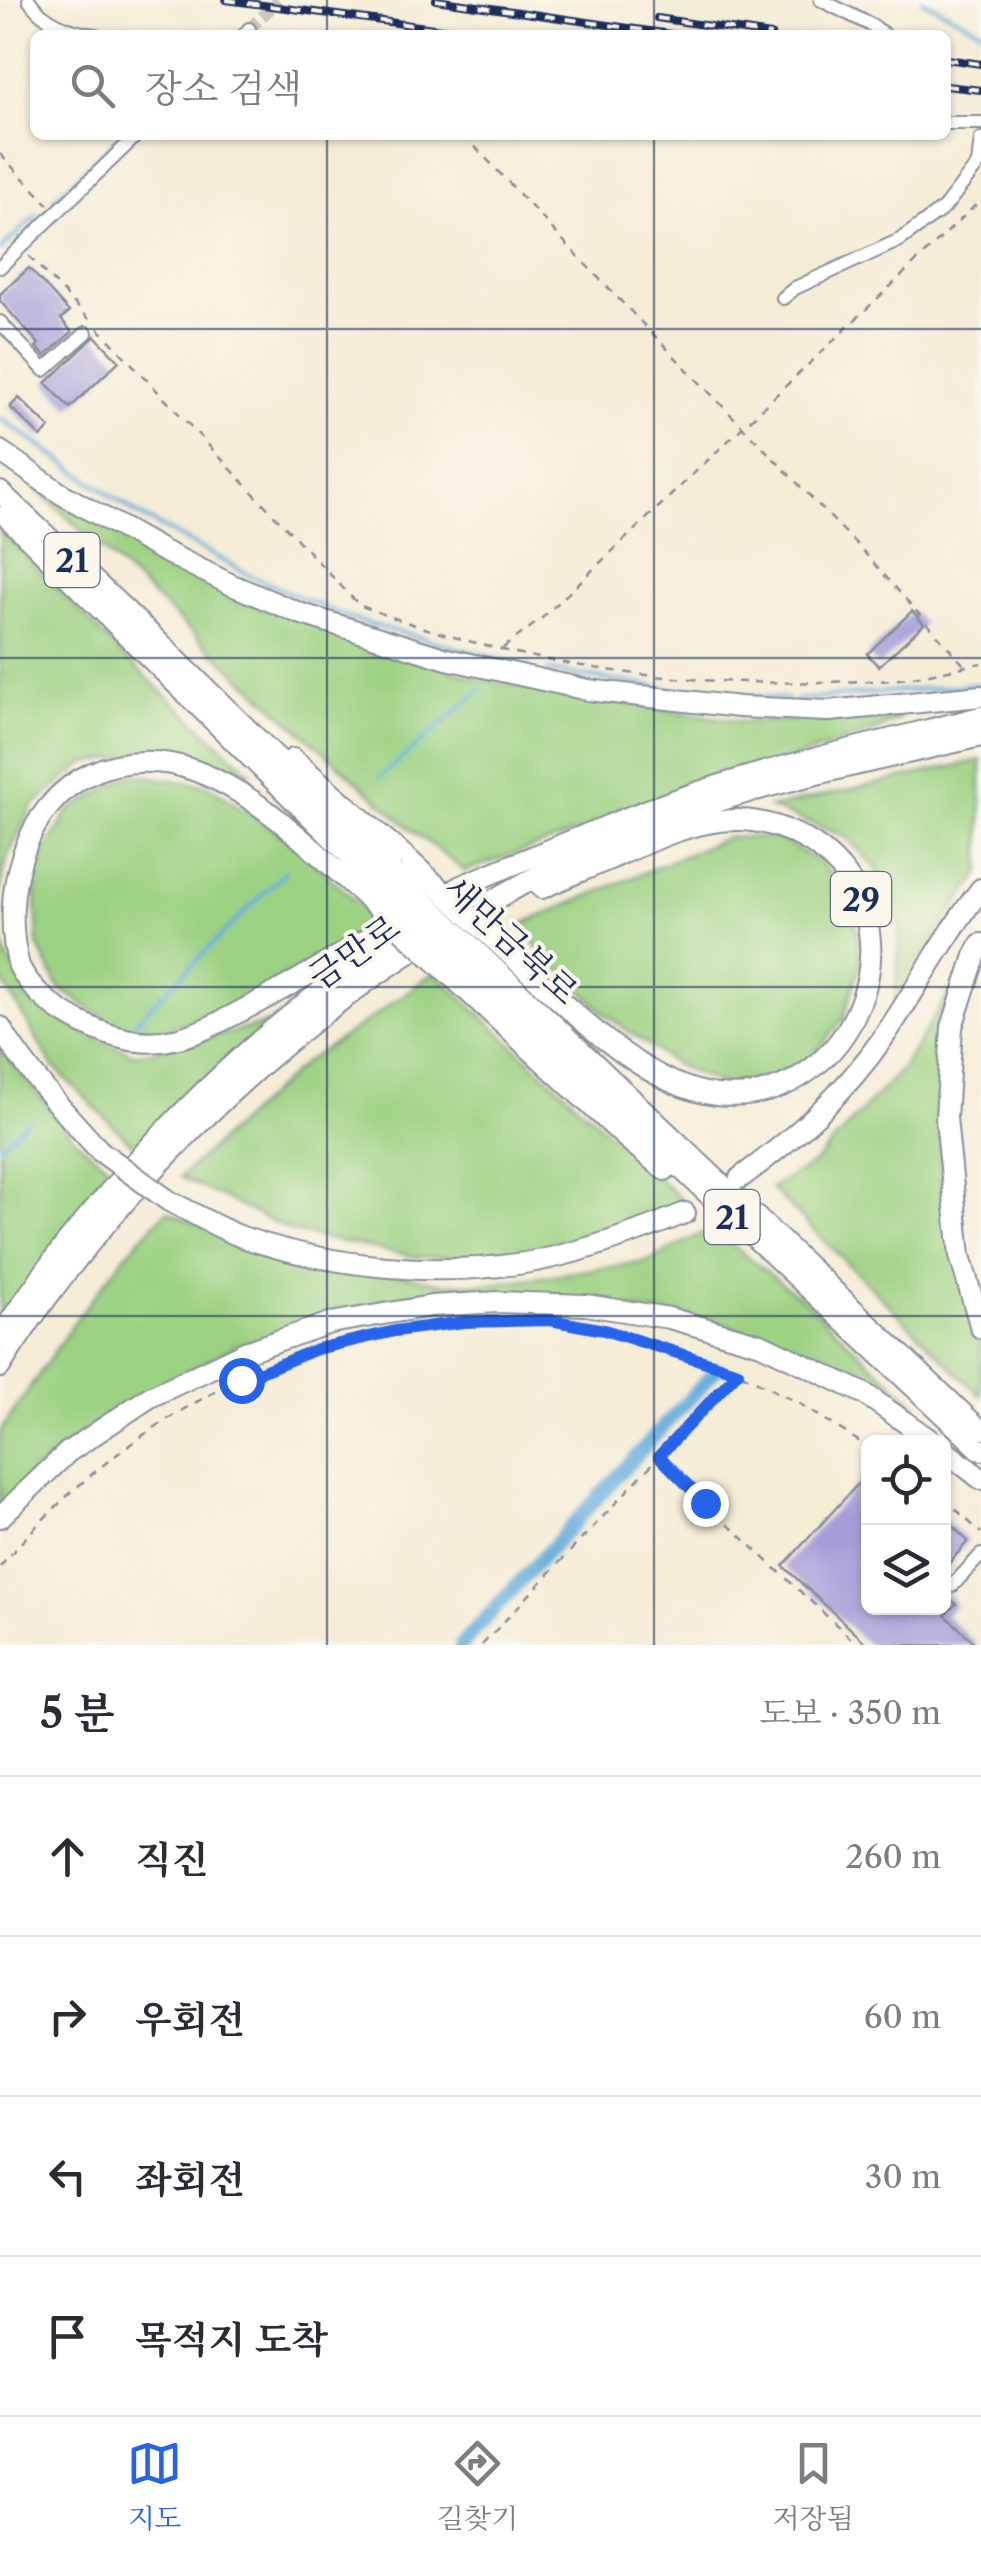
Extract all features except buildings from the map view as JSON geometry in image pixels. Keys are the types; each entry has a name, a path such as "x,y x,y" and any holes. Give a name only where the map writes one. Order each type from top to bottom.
{"highway":[{"path":"0,451 60,494 232,585 299,613 447,659 588,690 740,707 829,711 981,696"},
{"name":"새만금북로","path":"0,492 145,629 387,878"},
{"name":"새만금북로","path":"0,510 492,977 981,1432"},
{"name":"금만로","path":"0,1336 85,1220 188,1106 259,1041 365,958 536,858 670,801 981,717"},
{"name":"금만로","path":"0,1368 52,1290 176,1144 305,1026 384,968 499,896 562,864 689,810 791,781 981,736"},
{"path":"492,977 387,878 223,784 195,770 164,762 124,763 91,773 61,793 35,821 14,856 6,896 8,934 19,968 48,1003 104,1034 134,1041 173,1040 255,1005 461,886 602,828"},
{"name":"29","path":"384,968 546,886 662,835 705,823 736,820 768,824 801,836 826,853 863,902 869,929 871,960 866,990 839,1044 796,1079 767,1090 717,1095 662,1076 589,1026 492,977"},
{"path":"740,1178 824,1110 854,1076 981,889"},
{"path":"981,944 952,1027 946,1118 960,1256 981,1328"},
{"name":"새만금북로","path":"492,977 793,1274 981,1450"},
{"path":"0,1026 59,1108 100,1151 170,1201 243,1237 337,1262 457,1270 527,1263 644,1230 685,1213"},
{"path":"0,1517 68,1452 150,1398 245,1352 330,1323 431,1306 498,1302 586,1305 669,1318 760,1344 865,1394 924,1435"},
{"path":"951,1455 981,1479"}],"street":[{"path":"30,0 36,11 56,24 78,30"},
{"path":"821,0 876,30"},
{"path":"951,123 981,124"},
{"path":"784,298 795,288 900,240 944,208 978,164 981,139"},
{"path":"0,267 132,140"},
{"path":"0,322 44,370 86,333"},
{"path":"951,1585 981,1554"}],"path":[{"path":"469,140 863,551 965,666"},
{"path":"0,154 56,212"},
{"path":"502,650 540,620 981,200"},
{"path":"20,248 359,605 399,620 548,661 686,680 769,684 891,680 981,663"},
{"path":"550,1320 604,1330 738,1372 861,1442"},
{"path":"0,1567 64,1497 119,1452 174,1413 241,1380 317,1349 395,1331 464,1322 532,1321"},
{"path":"482,1645 738,1372"},
{"path":"659,1456 858,1645"},
{"path":"951,1505 981,1533"}],"green space":[{"path":"27,480 238,599 482,680 743,722 901,717 878,730 465,871 413,831 246,682"},
{"path":"0,530 118,651 252,774 164,752 85,763 33,805 7,858 0,892"},
{"path":"981,760 981,872 942,925 895,1008 900,925 877,869 846,837 770,808"},
{"path":"133,774 209,786 293,843 378,922 234,1006 163,1030 113,1025 59,988 38,945 35,870 69,810"},
{"path":"728,837 779,838 822,864 853,903 861,962 844,1018 811,1058 775,1077 722,1085 676,1065 605,1014 538,948 522,924"},
{"path":"0,930 6,956 41,1008 81,1032 135,1055 269,1023 136,1148 52,1065 0,977"},
{"path":"434,972 686,1204 519,1256 416,1257 293,1232 180,1177 304,1063"},
{"path":"960,976 939,1038 941,1181 981,1312 981,1396 771,1188 813,1164 903,1067"},
{"path":"0,1049 76,1140 115,1172 0,1326"},
{"path":"167,1211 243,1245 443,1283 490,1284 646,1262 711,1229 807,1303 917,1406 714,1320 523,1295 401,1303 236,1345 114,1410 33,1471 0,1509 0,1432 75,1321 129,1251"}],"waterway":[{"path":"922,0 981,30"},
{"path":"53,200 116,140"},
{"path":"0,250 37,215"},
{"path":"0,418 139,515 253,577 354,620 529,667"},
{"path":"548,671 671,689 787,699"},
{"path":"796,700 981,684"},
{"path":"380,777 482,689"},
{"path":"135,1022 285,872"},
{"path":"0,1146 27,1121"},
{"path":"461,1645 716,1370"}],"tunnel":[{"path":"249,29 279,0"}],"railway":[{"path":"226,0 448,30"},
{"path":"436,0 643,30"},
{"path":"657,18 737,30"},
{"path":"951,60 981,64"},
{"path":"951,87 981,90"}],"route":[{"path":"241,1380 317,1349 395,1331 464,1322 550,1320 604,1330 738,1372 659,1456 705,1503"}]}
